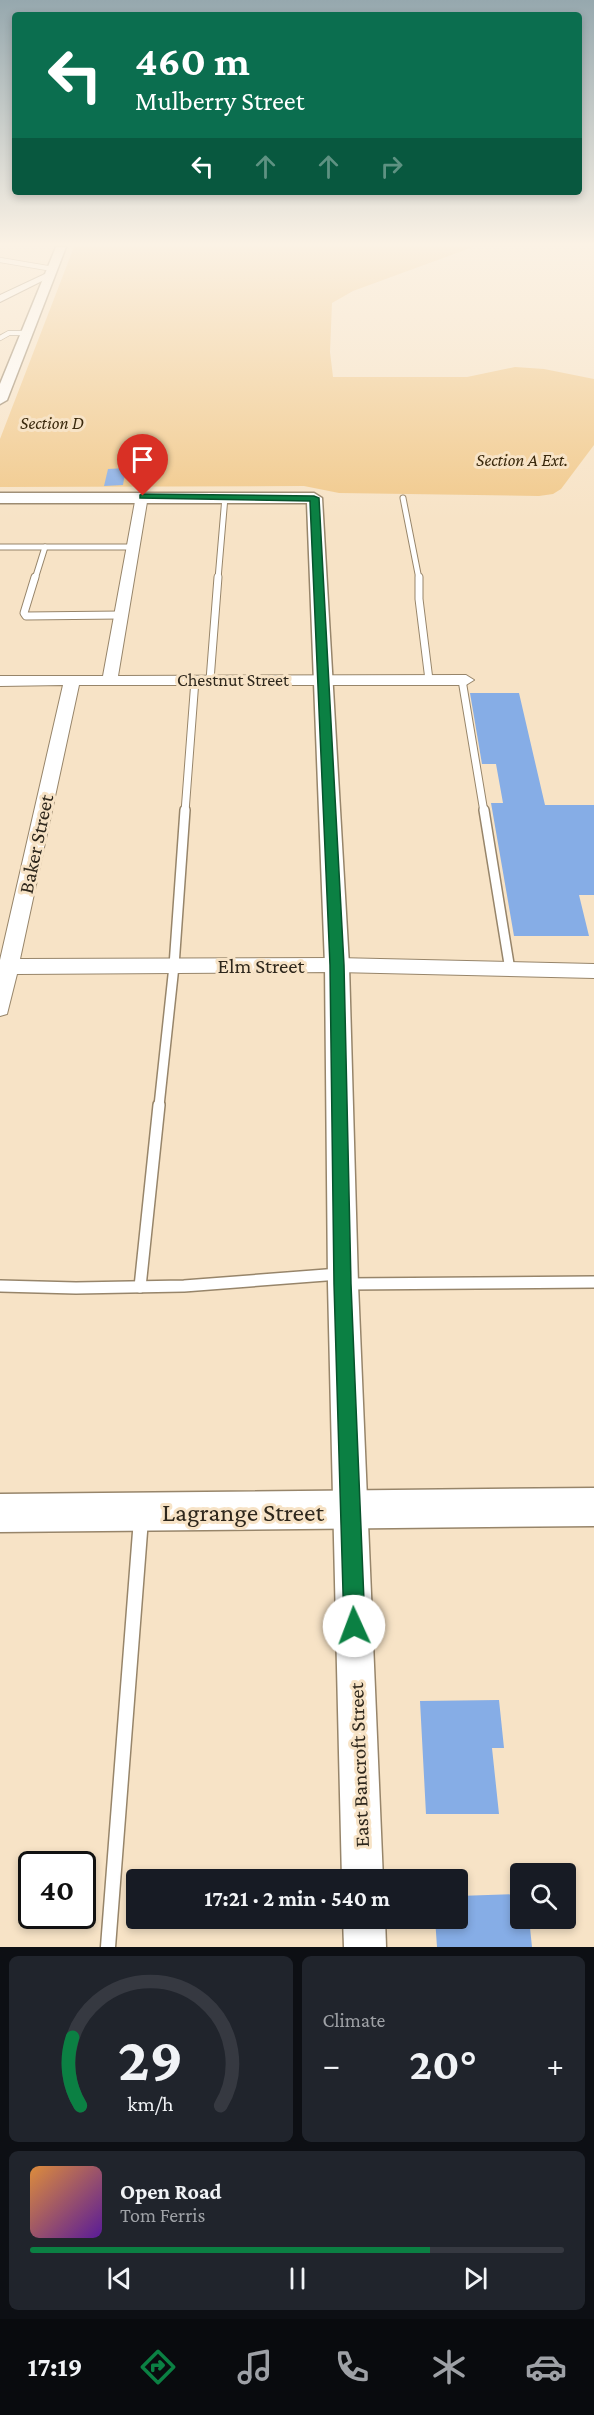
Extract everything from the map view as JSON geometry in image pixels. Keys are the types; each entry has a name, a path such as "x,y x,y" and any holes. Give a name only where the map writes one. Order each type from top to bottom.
{"main road":[{"name":"Lagrange Street","path":"0,1513 594,1507"}],"street":[{"path":"0,400 4,382 25,338"},
{"path":"110,681 142,496"},
{"path":"0,498 225,497"},
{"name":"East Bancroft Street","path":"225,497 314,498 337,965 343,1279 363,1869"},
{"name":"Chestnut Street","path":"0,681 464,680"},
{"name":"Baker Street","path":"0,1008 5,967 72,681"},
{"name":"Elm Street","path":"5,967 337,965 594,971"},
{"path":"364,1929 365,1947"}],"lane":[{"path":"140,1287 202,680 225,497"},
{"path":"403,498 419,574 419,599 429,680"},
{"path":"0,547 133,547"},
{"path":"45,547 24,613 26,616 121,615"},
{"path":"464,680 510,969"},
{"path":"0,1286 140,1287 343,1279 594,1282"},
{"path":"108,1947 141,1512"}],"green space":[{"path":"39,338 331,338 333,377 467,377 515,367 544,369 594,379 594,445 561,489 553,494 539,496 339,493 304,486 0,487 0,439"}],"building":[{"path":"126,468 123,485 104,486 108,469"},
{"path":"470,693 519,693 545,805 594,805 594,895 579,895 589,936 514,936 491,803 503,803 496,764 482,764"},
{"path":"499,1700 504,1748 492,1748 499,1814 426,1814 420,1701"},
{"path":"510,1894 510,1929 530,1929 532,1947 437,1947 436,1929 468,1929 468,1896"}],"route":[{"path":"143,496 308,496 314,498 337,965 343,1284 354,1626"}],"park label":[{"name":"Section D","path":"52,423"},
{"name":"Section A Ext.","path":"522,460"}]}
